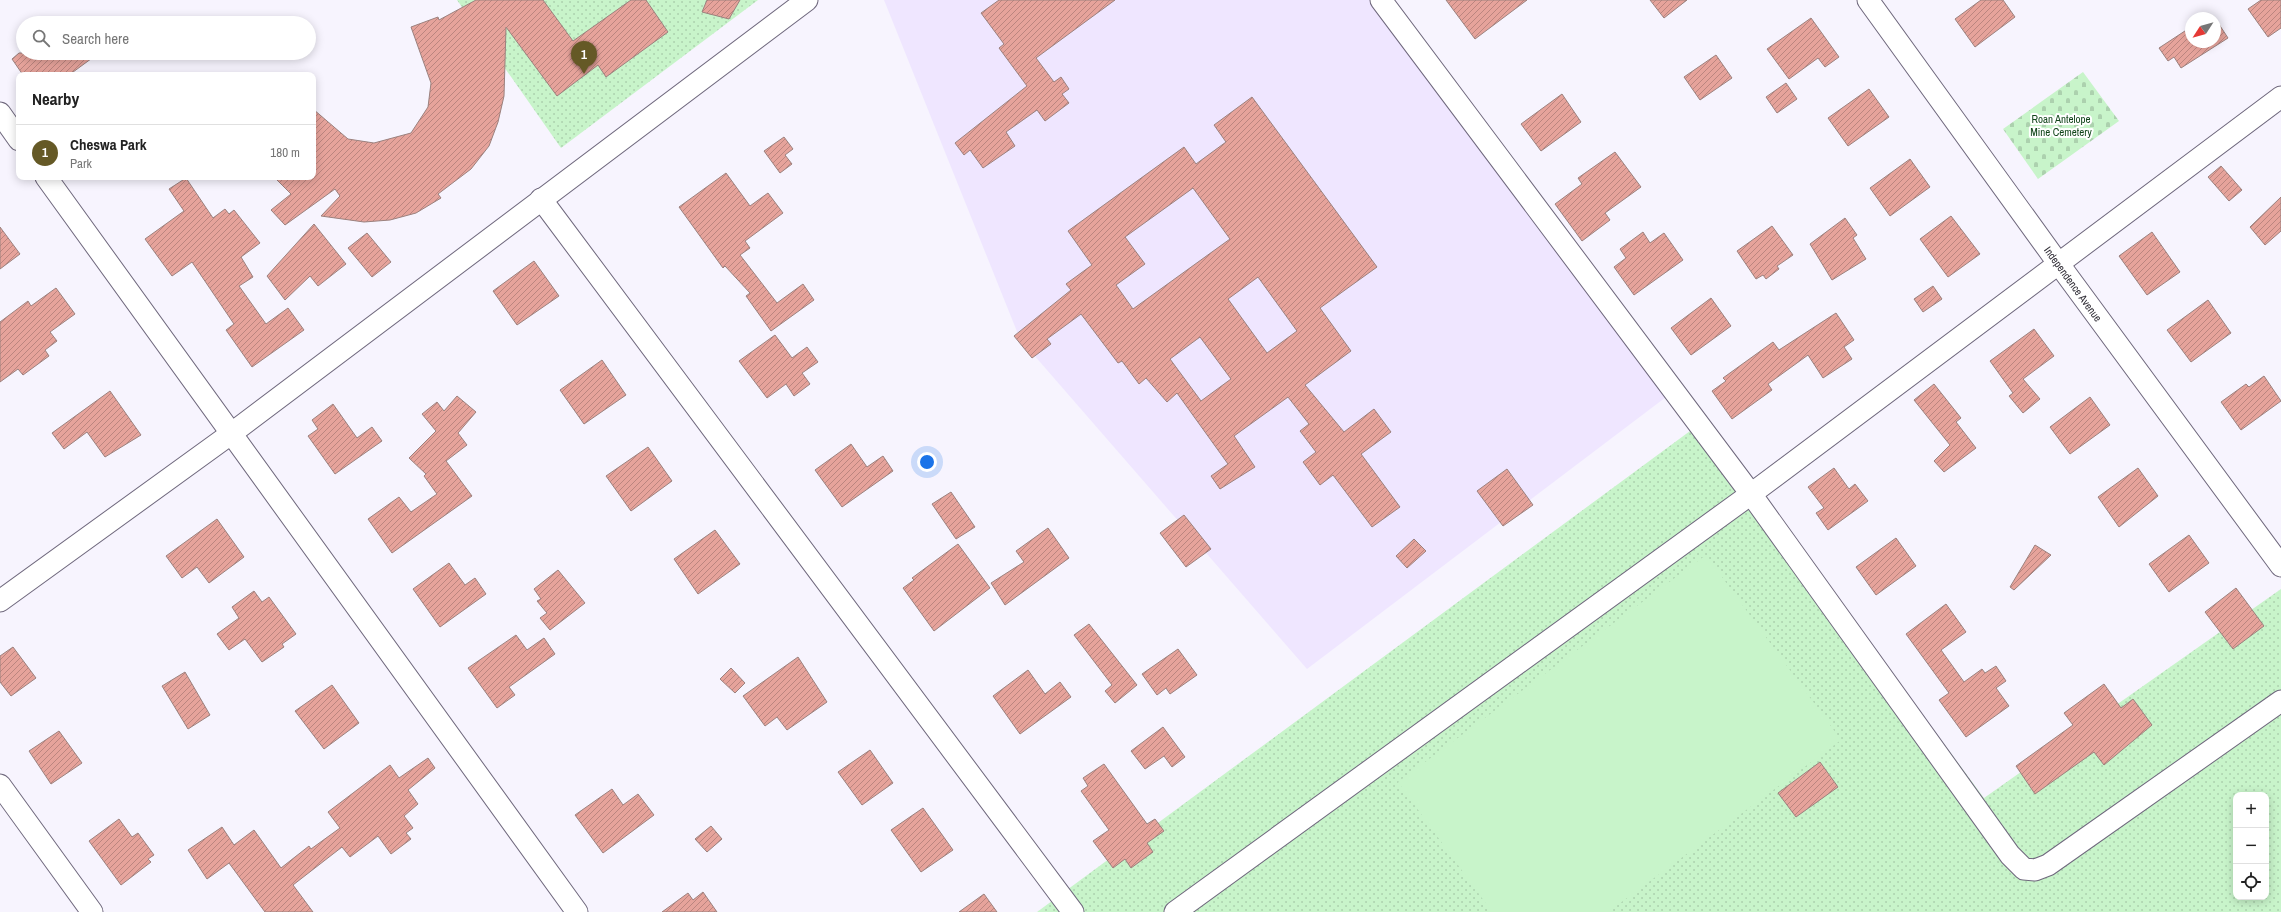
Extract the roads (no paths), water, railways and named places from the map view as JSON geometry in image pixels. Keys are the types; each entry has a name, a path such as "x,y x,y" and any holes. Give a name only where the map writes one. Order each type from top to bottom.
{"street":[{"path":"0,601 232,433 540,199 807,0"},
{"path":"1381,0 1751,494 2010,855 2024,869 2035,870 2048,865 2281,701"},
{"name":"Independence Avenue","path":"1868,0 2058,263 2281,566"},
{"path":"1175,912 1751,494 2281,97"},
{"path":"0,114 16,136"},
{"path":"48,180 577,912"},
{"path":"540,199 1073,912"},
{"path":"0,785 92,912"}],"place":[{"name":"Cheswa Park","path":"584,74"}],"park label":[{"name":"Roan Antelope Mine Cemetery","path":"2061,125"}]}
